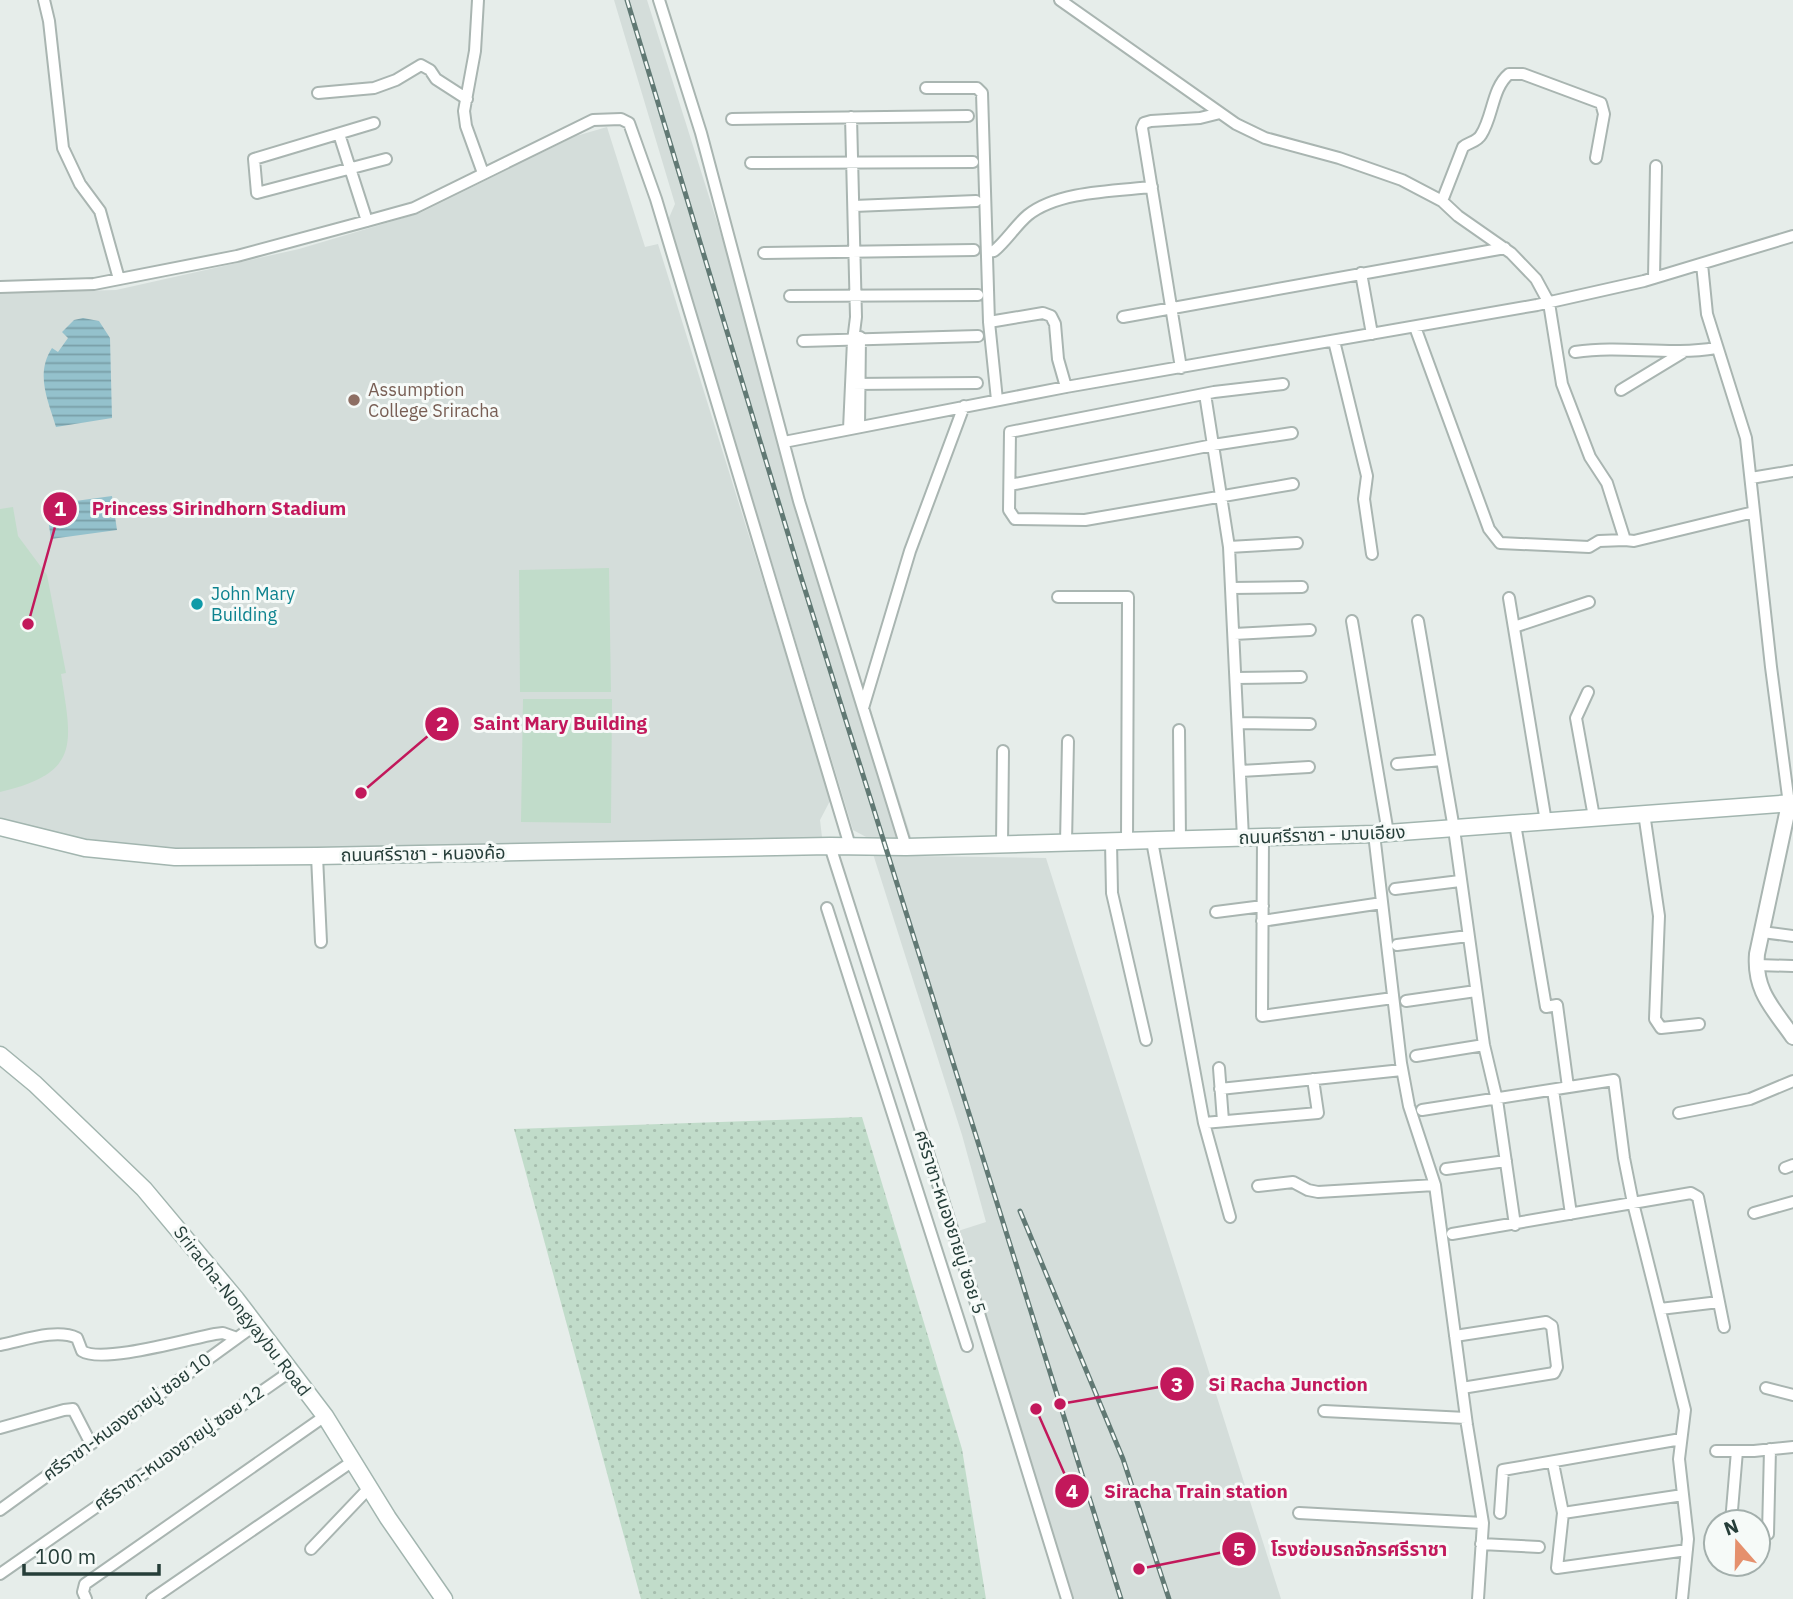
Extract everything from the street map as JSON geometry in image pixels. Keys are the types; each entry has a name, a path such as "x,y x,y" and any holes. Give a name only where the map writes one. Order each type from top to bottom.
{"main road":[{"name":"ถนนศรีราชา - มาบเอียง","path":"850,846 906,848 1381,834 1791,803"},
{"name":"ถนนศรีราชา - หนองค้อ","path":"0,827 85,848 175,857 850,846"},
{"name":"Sriracha-Nongyaybu Road","path":"0,1055 35,1084 145,1189 325,1416 444,1599"}],"street":[{"path":"44,0 49,21 63,148 80,184 100,211 119,279"},
{"path":"478,0 475,51 464,111 466,126 484,173"},
{"path":"659,0 701,133 784,442 906,848"},
{"path":"1060,0 1236,124 1265,138 1339,158 1402,180 1442,201 1458,216 1505,248 1536,279 1549,303 1562,384 1590,457 1607,484 1625,540"},
{"path":"318,93 374,88 396,80 421,65 430,70 436,79 467,99"},
{"path":"1442,201 1463,147 1477,141 1482,134 1498,89 1503,78 1509,74 1523,74 1601,103 1604,114 1596,158"},
{"path":"926,88 977,88 982,93 989,322 998,400"},
{"path":"1181,368 1142,128 1144,123 1200,118 1220,113"},
{"path":"732,119 968,116"},
{"path":"0,287 94,284 237,256 414,208 593,120 610,117 629,123 656,199 850,846"},
{"path":"851,117 857,341 854,428"},
{"path":"374,123 254,159 257,193 386,159"},
{"path":"339,134 366,221"},
{"path":"751,163 973,162"},
{"path":"1654,278 1656,166"},
{"path":"987,252 994,251 1028,215 1045,204 1078,194 1152,187"},
{"path":"854,206 976,201"},
{"path":"784,442 1066,387 1549,303 1654,278 1793,236"},
{"path":"1123,317 1505,248"},
{"path":"764,253 974,250"},
{"path":"1702,264 1707,314 1746,438 1771,667 1791,803 1762,932 1756,973 1761,989 1793,1037"},
{"path":"1361,274 1372,334"},
{"path":"790,296 978,295"},
{"path":"989,322 1043,313 1051,316 1055,324 1058,359 1066,387"},
{"path":"1415,327 1489,529 1500,543 1590,547 1599,541 1634,541 1755,512"},
{"path":"803,341 978,336"},
{"path":"1334,341 1367,476 1364,499 1373,554"},
{"path":"1575,352 1606,348 1684,352 1716,348"},
{"path":"1621,390 1684,352"},
{"path":"856,384 977,383"},
{"path":"1283,384 1205,394 1010,432 1009,510 1015,519 1085,520 1293,484"},
{"path":"1205,394 1230,547 1243,838"},
{"path":"863,709 910,551 964,406"},
{"path":"1010,485 1292,433"},
{"path":"1751,478 1793,471"},
{"path":"1230,547 1297,543"},
{"path":"1232,588 1302,587"},
{"path":"1058,597 1128,597 1119,842 1112,893 1146,1040"},
{"path":"1509,598 1546,822"},
{"path":"1514,627 1589,602"},
{"path":"1352,621 1381,834 1382,903 1402,1070 1409,1106 1435,1185 1483,1523 1478,1599"},
{"path":"1418,621 1454,829 1484,1045 1497,1100 1515,1225"},
{"path":"1234,634 1310,630"},
{"path":"1236,678 1301,677"},
{"path":"1588,692 1576,718 1594,817"},
{"path":"1238,723 1310,724"},
{"path":"1179,730 1180,840"},
{"path":"1066,843 1068,741"},
{"path":"1002,845 1003,751"},
{"path":"1397,764 1442,760"},
{"path":"1240,771 1309,767"},
{"path":"1644,813 1659,916 1654,1018 1661,1028 1699,1024"},
{"path":"1515,824 1546,1007 1557,1005 1568,1087"},
{"path":"1263,838 1262,1016 1393,998"},
{"path":"1152,841 1204,1123 1230,1217"},
{"name":"ศรีราชา-หนองยายบู่ ซอย 5","path":"830,846 1067,1599"},
{"path":"317,856 321,942"},
{"path":"1395,889 1460,881"},
{"path":"1262,921 1382,903"},
{"path":"1216,912 1262,906"},
{"path":"827,908 967,1346"},
{"path":"1762,932 1793,936"},
{"path":"1396,945 1468,936"},
{"path":"1756,965 1793,966"},
{"path":"1406,1001 1476,991"},
{"path":"872,1046 892,1041"},
{"path":"1416,1056 1484,1045"},
{"path":"1219,1068 1223,1121"},
{"path":"1220,1089 1402,1070"},
{"path":"1204,1123 1318,1113 1313,1079"},
{"path":"1422,1111 1614,1080 1633,1203 1685,1410 1679,1459 1688,1539 1682,1599"},
{"path":"1679,1113 1750,1100 1793,1081"},
{"path":"1553,1090 1571,1214"},
{"path":"1446,1169 1506,1161"},
{"path":"1258,1186 1290,1181 1318,1192 1435,1185"},
{"path":"1452,1234 1691,1193 1698,1197 1724,1327"},
{"path":"1754,1213 1793,1202"},
{"path":"1660,1309 1719,1302"},
{"path":"1455,1336 1546,1322 1552,1326 1556,1367 1554,1373 1462,1388"},
{"name":"ศรีราชา-หนองยายบู่ ซอย 10","path":"0,1510 255,1325"},
{"path":"0,1345 70,1335 77,1338 82,1351 96,1356 215,1334 223,1333 237,1338"},
{"name":"ศรีราชา-หนองยายบู่ ซอย 12","path":"0,1574 291,1371"},
{"path":"1766,1388 1793,1395"},
{"path":"0,1428 73,1409 90,1444"},
{"path":"1324,1410 1466,1418"},
{"path":"86,1599 83,1592 85,1584 325,1416"},
{"path":"1500,1513 1503,1470 1681,1439"},
{"path":"1716,1451 1793,1447"},
{"path":"1769,1508 1770,1449"},
{"path":"1732,1508 1737,1451"},
{"path":"152,1599 353,1461"},
{"path":"1553,1463 1563,1513 1557,1568 1686,1550"},
{"path":"311,1549 370,1487"},
{"path":"1563,1513 1683,1496"},
{"path":"1299,1513 1483,1523"},
{"path":"1481,1544 1539,1547"}],"shaded area":[{"path":"614,0 647,0 917,856 1046,858 1281,1599 1072,1599 958,1231 986,1222 962,1135 868,838 853,830 668,220 675,204"},
{"name":"Assumption College Sriracha","path":"607,127 645,247 658,244 831,799 820,820 822,837 182,852 106,846 0,818 0,293 116,290 299,249 420,213 576,136"}],"green space":[{"path":"13,507 18,536 47,575 66,673 61,674 68,737 65,752 58,765 26,784 0,792 0,509"},
{"path":"609,568 611,692 520,692 519,570"},
{"path":"523,699 612,699 611,823 521,822"},
{"path":"862,1117 962,1449 986,1599 641,1599 514,1129"}],"water":[{"path":"83,318 99,321 110,338 112,418 56,427 47,397 44,368 52,348 58,352 68,338 62,332 74,320"},
{"path":"112,496 117,530 51,539 46,505"}],"railway":[{"path":"627,0 801,577 1121,1599"},
{"path":"1020,1211 1123,1459 1169,1599"}],"place":[{"name":"Assumption College Sriracha","path":"354,400"},
{"name":"John Mary Building","path":"197,604"},
{"name":"Princess Sirindhorn Stadium","path":"28,624"},
{"name":"Saint Mary Building","path":"361,793"},
{"name":"Si Racha Junction","path":"1060,1404"},
{"name":"Siracha Train station","path":"1036,1409"},
{"name":"โรงซ่อมรถจักรศรีราชา","path":"1139,1569"}]}
